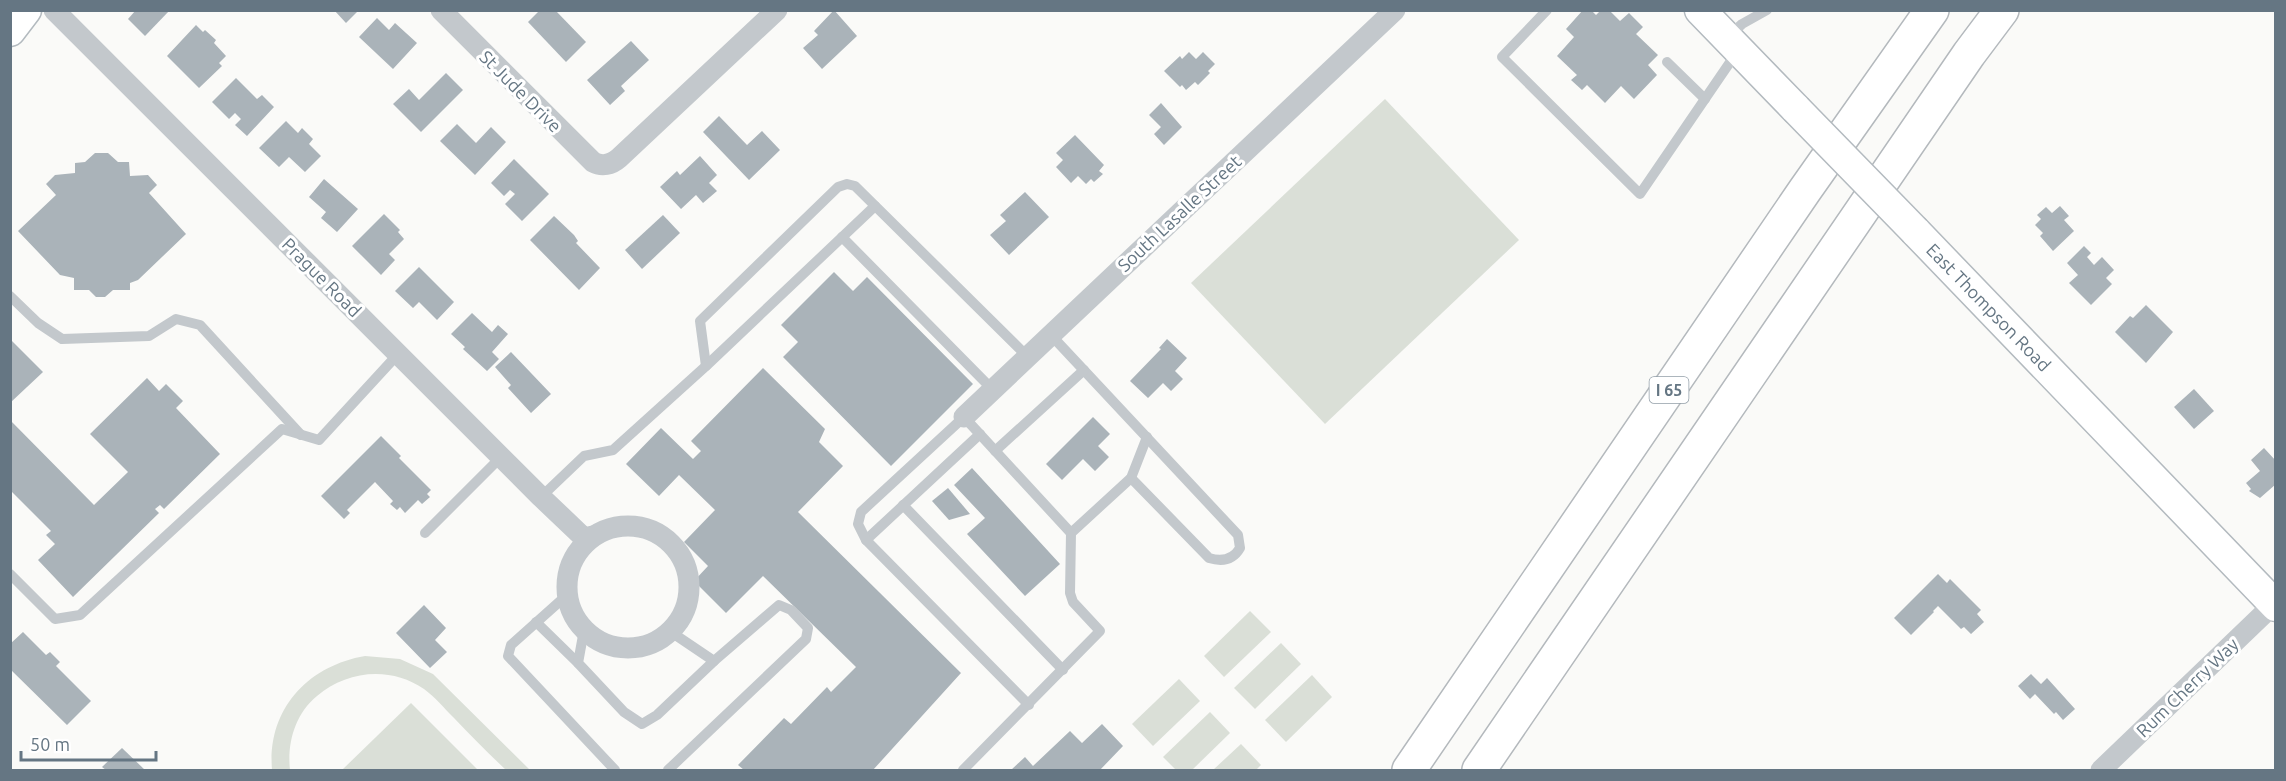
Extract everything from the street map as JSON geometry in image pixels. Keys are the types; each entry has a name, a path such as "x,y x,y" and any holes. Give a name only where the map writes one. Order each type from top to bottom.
{"highway":[{"name":"I 65","path":"1409,771 1805,190 1932,10"},
{"path":"1479,771 1929,111 2002,10"}],"main road":[{"path":"10,31 26,10"},
{"name":"East Thompson Road","path":"1700,10 2275,605"}],"street":[{"name":"Prague Road","path":"54,10 541,496 584,538 592,536"},
{"name":"St Jude Drive","path":"441,10 593,162 605,165 612,164 619,158 777,10"},
{"name":"South Lasalle Street","path":"964,417 1395,10"},
{"path":"627,525 645,528 662,536 676,548 685,564 689,582 688,600 682,617 671,632 655,642 637,648 617,648 599,641 584,630 573,614 567,595 567,579 571,562 592,536 609,528 627,525"},
{"name":"Rum Cherry Way","path":"2101,771 2275,605"}],"lane":[{"path":"1547,10 1502,57 1640,194 1705,99 1742,24 1767,10"},
{"path":"1668,62 1705,99"},
{"path":"706,366 700,321 838,187 847,184 855,186 1027,356"},
{"path":"541,496 584,456 613,450 706,366 875,206"},
{"path":"842,237 992,389"},
{"path":"10,296 38,323 62,339 149,336 177,319 200,325 301,435"},
{"path":"1050,334 1238,535 1240,548 1238,553 1219,561 1209,558 1131,478"},
{"path":"10,574 55,619 80,615 282,429 319,440 399,353"},
{"path":"995,451 1084,370"},
{"path":"963,771 1029,705 1100,631 1073,602 1070,593 1071,533 964,417 861,512 858,524 866,540 1029,705"},
{"path":"866,540 980,434"},
{"path":"1071,533 1131,478 1146,436"},
{"path":"425,533 502,456"},
{"path":"903,505 1063,670"},
{"path":"567,595 511,645 508,656 615,771"},
{"path":"536,622 624,711 642,724 657,716 714,661 779,604 791,610 808,628 806,639 668,771"},
{"path":"578,663 584,630"},
{"path":"671,632 714,661"}],"shaded area":[{"path":"1385,99 1519,240 1325,424 1191,283"},
{"path":"1250,611 1271,632 1224,677 1204,656"},
{"path":"1281,643 1301,664 1255,709 1234,688"},
{"path":"365,656 400,659 433,674 530,770 506,770 424,689 398,677 369,674 355,676 329,687 309,703 298,720 291,739 290,770 272,770 272,748 276,728 295,694 325,670 344,661"},
{"path":"1312,675 1332,697 1286,742 1265,720"},
{"path":"1179,679 1200,701 1153,746 1132,724"},
{"path":"411,703 478,770 342,770"},
{"path":"1210,712 1230,733 1192,770 1176,770 1163,757"},
{"path":"1241,744 1261,765 1256,770 1213,770"}],"building":[{"path":"136,10 170,10 145,36 128,19"},
{"path":"334,10 359,10 346,23"},
{"path":"540,10 555,10 586,42 566,62 528,22"},
{"path":"834,10 857,36 822,69 803,48 818,35 814,31"},
{"path":"1583,10 1591,10 1596,15 1601,10 1609,10 1620,21 1629,13 1643,27 1636,34 1658,55 1648,65 1657,75 1634,99 1621,86 1605,103 1587,85 1582,90 1571,80 1577,75 1557,56 1574,37 1566,29"},
{"path":"377,18 389,30 395,23 417,43 393,69 359,37"},
{"path":"196,25 216,40 214,43 226,56 219,63 222,66 199,88 167,56"},
{"path":"631,41 649,60 621,86 625,91 610,105 587,80"},
{"path":"1189,52 1196,59 1203,52 1215,64 1198,85 1195,82 1186,90 1164,71 1180,56 1182,59"},
{"path":"446,73 463,90 421,132 393,104 409,89 419,100"},
{"path":"236,78 257,99 262,95 274,107 247,136 235,125 241,119 235,113 229,119 212,102"},
{"path":"1161,103 1182,127 1164,145 1154,134 1161,127 1149,115"},
{"path":"719,116 747,145 762,131 780,150 749,180 703,132"},
{"path":"286,121 298,133 302,128 313,139 309,144 321,156 305,172 289,157 279,167 259,148"},
{"path":"457,124 476,143 491,127 506,142 475,175 440,141"},
{"path":"1075,135 1104,165 1099,171 1103,174 1094,182 1091,179 1086,184 1078,176 1071,183 1056,167 1063,160 1056,153"},
{"path":"95,153 108,153 118,162 129,162 130,176 148,175 157,185 149,193 186,234 138,280 130,283 130,290 113,290 105,297 96,297 89,290 74,290 74,278 60,275 18,231 56,195 46,184 55,175 75,173 75,163 85,162"},
{"path":"700,156 717,175 709,183 717,191 703,203 696,195 681,209 660,187 677,171 680,175"},
{"path":"514,159 549,194 522,221 505,204 515,194 510,190 504,196 491,183"},
{"path":"324,179 358,209 337,232 321,218 326,212 309,197"},
{"path":"1025,192 1049,217 1009,255 990,235 1006,221 1000,215"},
{"path":"2060,206 2069,216 2064,220 2074,231 2053,251 2040,236 2043,233 2035,225 2041,219 2037,215 2046,207 2052,213"},
{"path":"384,214 400,230 398,232 404,239 389,254 395,260 381,275 352,246"},
{"path":"663,215 680,233 642,269 625,250"},
{"path":"554,216 574,235 578,241 576,243 600,268 579,290 530,240"},
{"path":"2084,246 2091,253 2087,257 2094,265 2102,257 2114,270 2106,278 2112,284 2091,305 2069,283 2078,275 2067,263"},
{"path":"419,267 454,302 437,320 419,302 413,308 395,291"},
{"path":"834,272 853,291 867,277 973,384 891,466 783,357 798,342 781,325"},
{"path":"2146,305 2173,332 2146,363 2115,332 2130,316 2133,318"},
{"path":"472,313 492,332 498,325 508,334 492,352 499,359 487,371 463,349 465,347 451,334"},
{"path":"10,339 43,372 10,403"},
{"path":"1167,339 1187,358 1175,371 1183,379 1171,391 1163,383 1148,398 1130,381 1161,349 1159,348"},
{"path":"511,352 551,394 531,413 508,388 511,385 495,367"},
{"path":"763,368 825,429 819,442 843,466 798,512 961,673 873,770 744,770 738,765 784,718 791,724 827,687 831,692 856,667 763,576 726,613 694,581 708,566 684,542 715,510 679,475 659,496 626,464 661,428 693,459 701,451 691,441"},
{"path":"147,378 159,391 166,384 183,401 176,408 220,454 164,509 160,505 155,509 159,513 73,597 38,560 55,544 46,535 51,531 10,490 10,420 94,505 128,472 90,434"},
{"path":"2194,389 2214,411 2194,429 2174,407"},
{"path":"1093,417 1110,434 1098,446 1109,457 1095,471 1083,459 1062,480 1046,464"},
{"path":"381,436 431,490 427,494 430,497 422,504 418,500 405,513 400,507 397,510 390,504 393,501 375,482 347,510 350,513 344,519 321,496"},
{"path":"2264,448 2276,461 2274,467 2276,484 2260,498 2249,491 2251,489 2246,483 2260,471 2251,460"},
{"path":"972,468 1060,564 1025,596 967,534 985,518 954,485"},
{"path":"948,488 970,514 949,520 932,501"},
{"path":"1938,574 1947,583 1950,579 1981,610 1977,614 1984,622 1971,634 1964,627 1961,629 1938,606 1911,635 1894,618"},
{"path":"424,605 446,628 435,640 447,652 430,668 396,633"},
{"path":"23,632 46,655 50,652 60,662 56,666 91,701 67,725 10,669 10,644"},
{"path":"2031,674 2041,684 2047,678 2075,709 2063,720 2035,694 2030,699 2018,686"},
{"path":"1102,724 1123,746 1100,770 1011,770 1025,757 1033,766 1070,731 1082,743"},
{"path":"122,748 145,770 106,770 102,767"}]}
